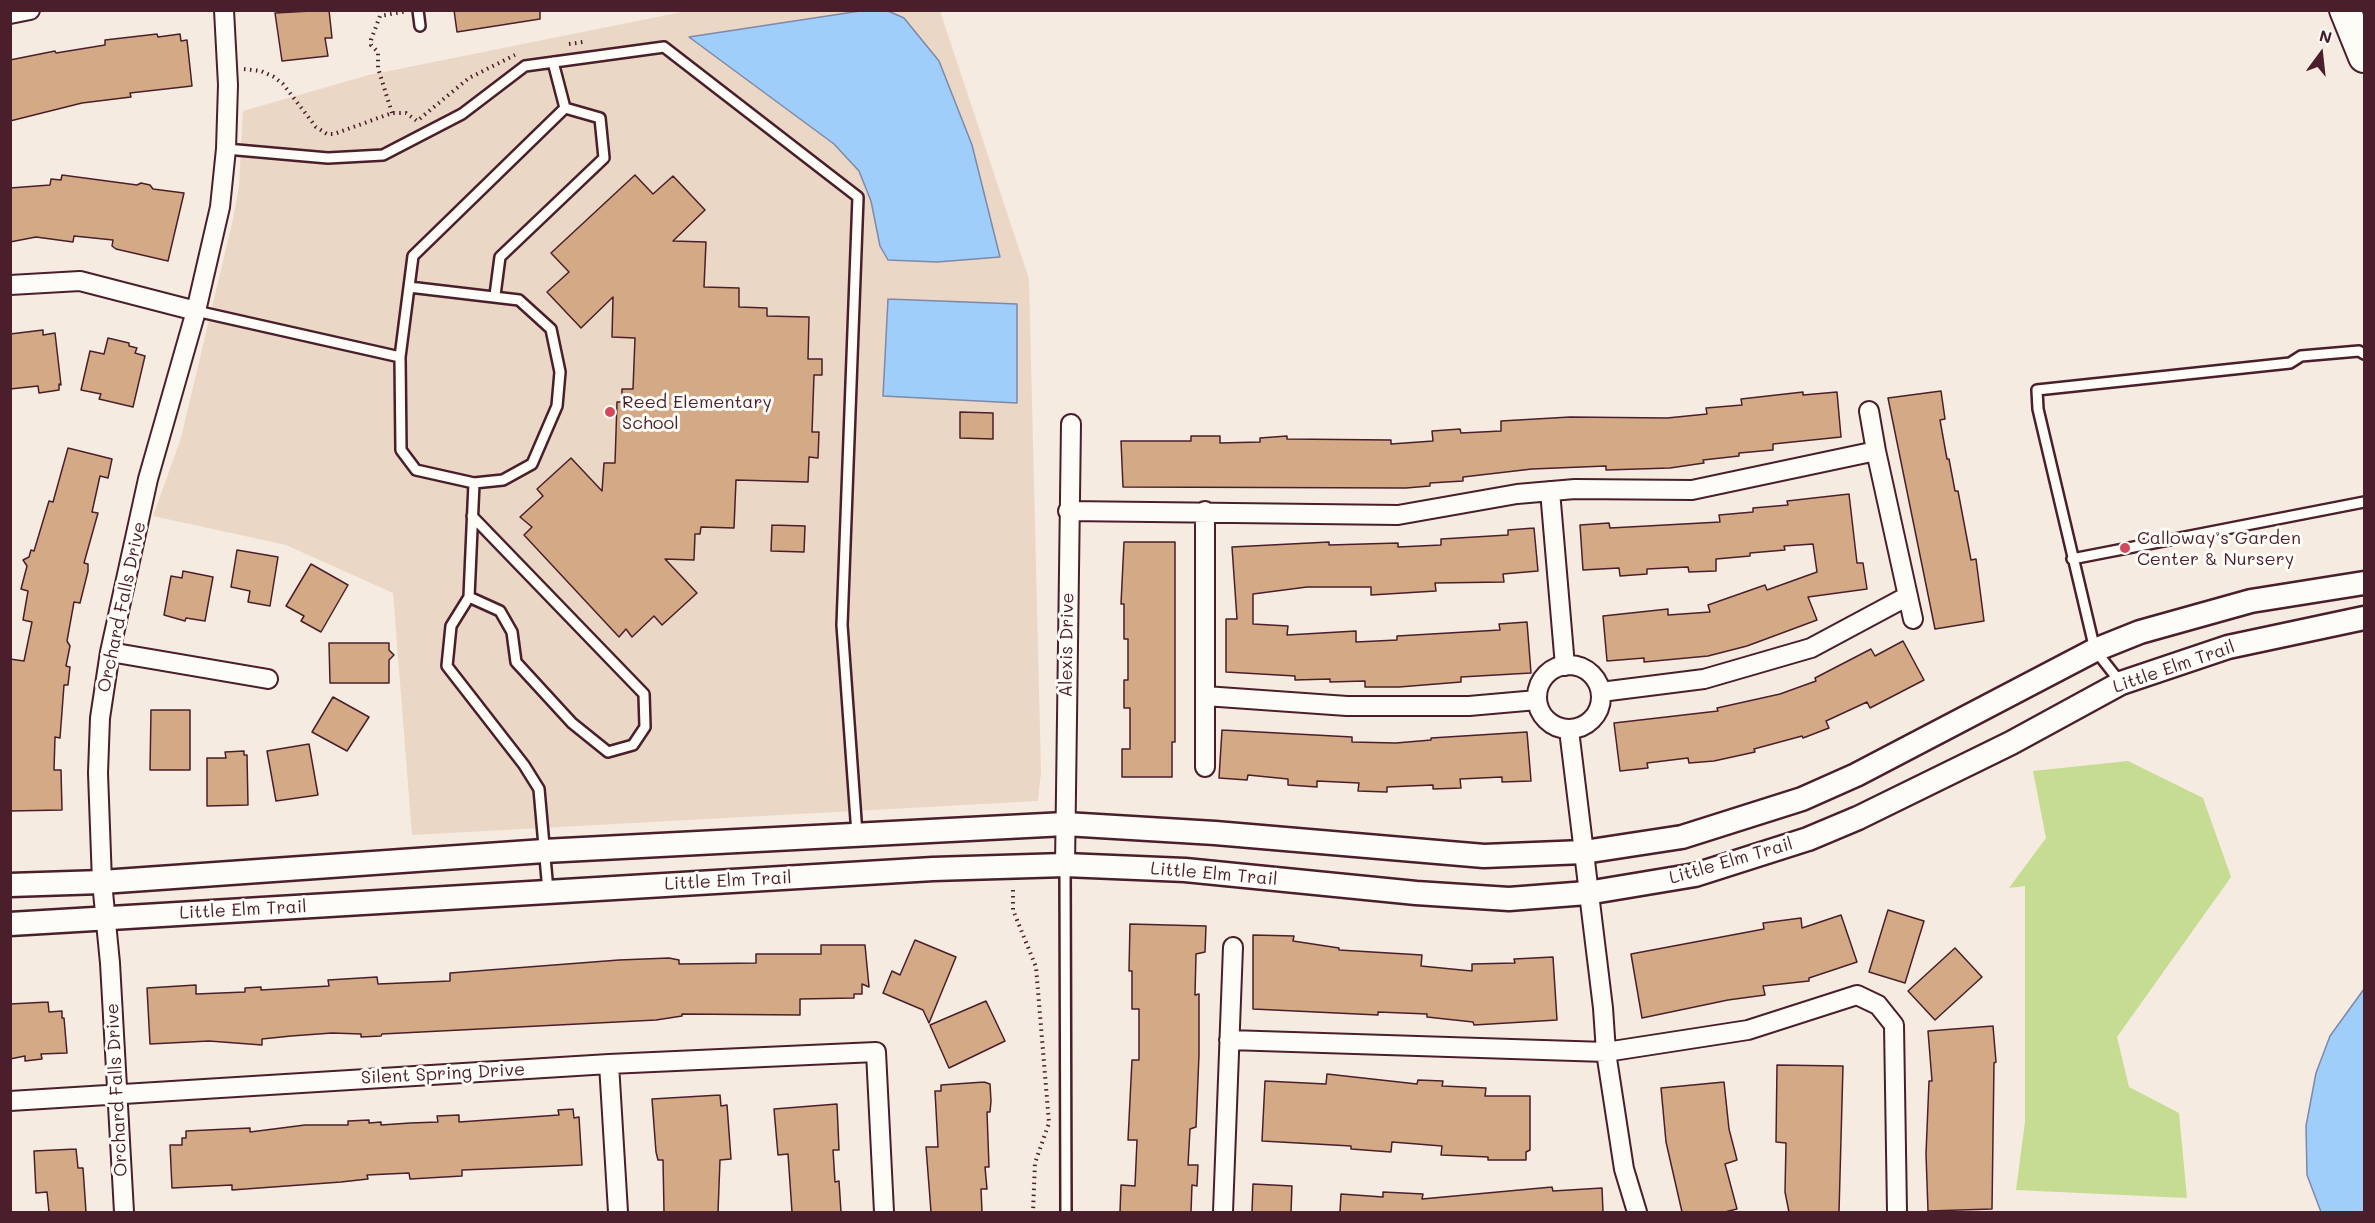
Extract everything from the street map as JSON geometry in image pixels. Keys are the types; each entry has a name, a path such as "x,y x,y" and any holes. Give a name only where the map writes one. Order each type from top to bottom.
{"main road":[{"path":"2345,10 2364,57"}],"street":[{"path":"10,14 30,10"},
{"name":"Orchard Falls Drive","path":"124,1212 102,882 98,773 100,718 110,652 148,478 196,311 220,207 226,149 228,85 224,10"},
{"path":"10,285 80,281 196,311"},
{"path":"1869,411 1913,619"},
{"name":"Alexis Drive","path":"1065,866 1068,511 1071,424"},
{"path":"1068,511 1398,515 1517,494 1550,491 1692,490 1876,451"},
{"path":"1550,491 1565,666"},
{"path":"1205,512 1205,767"},
{"name":"Little Elm Trail","path":"10,885 102,882 544,851 1065,824 1215,833 1484,856 1584,852 1682,837 1802,800 1856,776 2095,650 2140,632 2251,600 2364,583"},
{"path":"1601,692 1704,679 1811,648 1908,596"},
{"name":"Little Elm Trail","path":"10,924 922,870 1065,866 1185,870 1416,893 1497,898 1587,893 1695,875 1808,839 1858,818 2001,748 2121,683 2228,647 2364,618"},
{"path":"110,652 268,679"},
{"path":"1565,666 1584,669 1598,683 1601,692 1597,714 1590,722 1569,730 1551,724 1539,709 1537,700 1541,681 1548,674 1565,666"},
{"path":"1205,696 1347,706 1469,706 1537,700"},
{"path":"1569,730 1587,893 1593,922 1606,1052 1624,1169 1637,1212"},
{"path":"1223,1212 1233,947"},
{"path":"1230,1040 1606,1052 1748,1030 1857,995 1878,1005 1893,1025 1897,1212"},
{"name":"Silent Spring Drive","path":"10,1101 609,1064 876,1052 884,1212"},
{"path":"609,1064 618,1212"}],"lane":[{"path":"418,11 420,26"},
{"path":"226,149 328,158 382,155 462,114 525,66 664,47 858,197 842,625 857,834"},
{"path":"553,62 565,108"},
{"path":"409,287 495,295 519,300 551,329 560,372 556,406 532,464 503,480 474,483 416,470 401,450 400,357 409,287 413,256 565,108"},
{"path":"495,295 500,257 604,158 600,118 565,108"},
{"path":"196,311 400,357"},
{"path":"2121,683 2095,650 2038,409 2037,390 2290,363 2301,356 2359,351 2364,354"},
{"path":"474,483 469,597 451,626 447,666 524,765 539,789 548,892"},
{"path":"2072,559 2364,502"},
{"path":"469,597 500,611 512,632 516,662 572,723 608,752 633,745 645,727 644,694 472,516"},
{"path":"1065,866 1066,1212"}],"path":[{"path":"392,112 378,68 378,52 371,45 371,40 380,16 418,11"},
{"path":"241,69 261,71 274,77 283,84 316,127 327,134 341,132 392,112 406,112 417,121 469,78 508,58"},
{"path":"1013,890 1013,910 1036,967 1049,1123 1035,1163 1033,1212"}],"shaded area":[{"name":"Reed Elementary School","path":"687,11 940,11 1029,279 1041,772 1038,801 412,835 393,593 286,545 153,516 181,438 233,219 239,186 243,111 369,75"}],"green space":[{"path":"2128,761 2203,798 2231,877 2117,1037 2129,1087 2179,1113 2187,1198 2016,1190 2025,1122 2025,886 2009,888 2046,838 2033,771"}],"water":[{"path":"860,11 888,11 904,18 939,61 972,145 1000,257 937,262 888,260 880,246 871,201 859,171 834,144 689,37"},
{"path":"888,299 1017,304 1017,403 883,396"},
{"path":"2364,989 2364,1212 2321,1212 2307,1175 2306,1126 2316,1073 2330,1036"}],"building":[{"path":"329,10 332,38 325,38 328,56 282,61 275,13"},
{"path":"454,10 540,10 540,19 457,32"},
{"path":"157,34 158,37 180,34 181,41 187,40 192,86 130,93 131,97 82,103 10,121 10,60 55,51 56,53 105,45 105,40"},
{"path":"62,175 137,185 141,183 150,185 153,189 184,193 168,261 116,249 112,246 113,240 74,236 73,242 36,237 10,242 10,188 50,185 51,179 61,180"},
{"name":"Reed Elementary School","path":"635,175 653,194 673,176 705,210 673,241 706,242 704,287 739,288 739,307 767,308 767,316 809,317 808,359 822,359 822,375 814,375 812,432 819,432 818,458 809,457 808,482 736,480 734,528 701,527 700,534 695,534 694,560 665,559 697,593 662,625 654,616 632,637 626,629 619,637 524,535 532,527 520,517 543,496 537,489 571,458 602,491 604,463 615,463 617,402 622,402 622,389 633,389 635,338 612,337 613,297 581,328 547,292 569,272 551,253"},
{"path":"43,330 43,335 55,333 61,385 59,384 59,390 39,393 38,386 10,389 10,334"},
{"path":"108,338 129,343 129,346 137,348 135,353 145,356 133,407 99,399 101,394 81,390 90,351 104,354"},
{"path":"1941,391 1945,419 1940,420 1947,459 1949,459 1955,491 1958,491 1971,560 1976,559 1984,621 1935,629 1888,398"},
{"path":"1803,392 1803,395 1837,392 1841,437 1773,444 1773,450 1739,453 1739,456 1703,460 1704,463 1670,468 1606,470 1606,466 1532,469 1463,477 1463,481 1430,483 1430,486 1406,488 1123,487 1121,441 1191,441 1191,436 1220,436 1220,443 1260,442 1260,438 1287,436 1287,439 1391,440 1391,444 1433,441 1432,431 1460,429 1461,433 1501,431 1501,421 1570,417 1667,418 1707,414 1706,408 1742,405 1741,399"},
{"path":"960,412 993,413 993,439 960,438"},
{"path":"68,448 112,459 108,478 100,476 92,512 98,513 84,563 88,564 88,571 80,603 74,602 67,641 70,646 66,666 70,667 68,685 64,685 60,738 55,737 54,770 61,770 62,810 10,811 10,659 24,661 32,622 23,620 28,591 21,589 27,566 23,560 29,557 31,550 34,551 49,501 53,502"},
{"path":"1849,494 1857,563 1863,563 1867,589 1808,597 1817,620 1747,646 1708,656 1644,662 1644,658 1607,661 1603,616 1668,609 1668,615 1710,612 1708,605 1765,585 1767,590 1817,572 1813,544 1784,546 1785,550 1716,559 1716,571 1689,572 1688,567 1647,569 1647,574 1620,576 1619,568 1583,570 1580,525 1609,523 1610,528 1720,522 1719,515 1753,512 1753,508 1788,505 1787,501"},
{"path":"772,525 805,526 804,552 771,551"},
{"path":"1534,528 1538,571 1503,574 1504,582 1435,583 1436,591 1371,595 1371,587 1307,587 1253,594 1253,624 1288,626 1287,635 1356,631 1356,642 1397,640 1397,636 1500,630 1499,624 1527,622 1531,673 1461,677 1461,682 1365,687 1365,681 1295,680 1295,676 1226,672 1226,619 1237,619 1232,547 1329,542 1329,545 1398,543 1398,547 1441,545 1441,539 1508,535 1508,530"},
{"path":"1124,542 1175,542 1175,742 1172,742 1172,777 1122,777 1122,749 1130,749 1130,708 1124,708 1124,680 1128,680 1128,639 1124,639 1124,604 1121,604"},
{"path":"237,550 278,557 270,606 248,602 250,591 231,587"},
{"path":"311,564 348,585 321,632 301,621 304,616 286,606"},
{"path":"183,571 213,577 205,621 186,618 185,621 164,615 171,576 182,578"},
{"path":"1903,641 1924,680 1870,708 1867,702 1826,721 1829,728 1803,738 1802,736 1754,749 1755,752 1714,761 1689,763 1688,758 1647,763 1648,768 1620,771 1614,723 1718,711 1717,708 1780,694 1816,681 1815,678 1871,649 1875,656"},
{"path":"329,643 389,643 389,650 394,655 389,660 389,683 330,683"},
{"path":"333,697 369,717 347,751 312,732"},
{"path":"151,710 190,710 190,770 150,770"},
{"path":"1222,730 1352,737 1352,742 1396,743 1431,740 1431,738 1527,732 1531,781 1502,782 1502,777 1460,779 1461,788 1433,789 1433,785 1387,787 1387,792 1358,791 1359,783 1317,781 1317,787 1288,785 1288,779 1248,775 1247,780 1219,778"},
{"path":"309,744 318,795 276,801 267,751"},
{"path":"244,751 244,755 247,755 248,805 207,806 207,758 226,758 225,752"},
{"path":"1888,910 1924,921 1905,983 1869,972"},
{"path":"1841,915 1857,962 1809,978 1809,981 1763,986 1765,995 1728,1000 1642,1018 1631,954 1764,929 1763,923 1801,918 1802,928"},
{"path":"1130,924 1206,926 1205,952 1196,954 1195,995 1199,994 1199,1055 1196,1127 1190,1129 1188,1165 1198,1165 1197,1186 1192,1185 1191,1212 1120,1212 1121,1185 1135,1186 1137,1140 1128,1140 1132,1060 1139,1060 1139,1009 1132,1009 1132,971 1129,971"},
{"path":"1253,935 1294,936 1293,941 1339,948 1339,950 1422,955 1421,966 1472,971 1472,964 1515,963 1514,959 1553,957 1557,1020 1474,1025 1473,1022 1427,1017 1427,1014 1378,1012 1378,1015 1253,1009"},
{"path":"915,940 956,957 929,1023 923,1010 883,993 892,971 900,975"},
{"path":"821,945 865,945 869,987 862,984 862,994 854,994 854,998 800,999 800,1015 682,1014 682,1016 656,1020 382,1034 381,1036 361,1037 361,1034 332,1033 291,1036 262,1039 262,1045 209,1041 150,1044 147,988 196,985 196,994 245,992 245,988 261,987 261,990 329,986 328,980 377,977 378,984 450,981 450,973 619,960 669,958 679,960 679,964 756,963 756,954 821,954"},
{"path":"1955,948 1982,977 1935,1020 1908,991"},
{"path":"986,1001 1005,1041 949,1068 930,1025"},
{"path":"48,1002 49,1012 62,1011 67,1053 41,1054 42,1059 25,1061 25,1056 10,1059 10,1004"},
{"path":"1993,1026 1996,1062 1994,1063 1992,1209 1928,1211 1926,1154 1929,1081 1932,1081 1928,1031"},
{"path":"1777,1065 1843,1066 1839,1212 1789,1212 1785,1192 1786,1143 1776,1142"},
{"path":"1327,1074 1417,1084 1418,1080 1443,1081 1442,1086 1486,1088 1485,1096 1530,1096 1530,1150 1526,1152 1526,1160 1488,1160 1488,1157 1441,1155 1442,1146 1392,1142 1391,1152 1351,1149 1351,1146 1262,1141 1265,1081 1326,1084"},
{"path":"984,1082 990,1084 991,1101 990,1112 987,1112 989,1167 985,1167 987,1189 981,1189 982,1212 931,1212 926,1147 938,1147 935,1091 941,1091 941,1085"},
{"path":"1724,1082 1729,1129 1737,1160 1725,1164 1737,1209 1725,1212 1682,1212 1666,1142 1661,1088"},
{"path":"720,1095 721,1106 727,1105 731,1159 720,1160 718,1212 664,1212 663,1160 658,1160 656,1152 652,1099"},
{"path":"837,1104 839,1150 833,1150 835,1182 839,1181 841,1212 792,1212 788,1154 778,1155 774,1109"},
{"path":"573,1109 574,1118 579,1117 582,1165 462,1170 462,1176 410,1179 409,1173 367,1175 368,1179 232,1190 232,1185 172,1188 170,1145 182,1145 182,1138 186,1138 186,1131 250,1128 250,1132 305,1125 348,1125 348,1121 369,1120 369,1123 381,1122 381,1125 438,1122 437,1116 459,1115 459,1122 559,1115 558,1110"},
{"path":"76,1149 78,1168 83,1168 86,1212 49,1212 47,1192 36,1193 34,1151"},
{"path":"1253,1184 1292,1186 1291,1212 1252,1212"},
{"path":"1552,1187 1553,1191 1602,1188 1603,1212 1340,1212 1341,1194 1383,1197 1383,1192 1423,1194 1422,1199"}],"place":[{"name":"Reed Elementary School","path":"610,412"},
{"name":"Calloway’s Garden Center & Nursery","path":"2125,548"}]}
